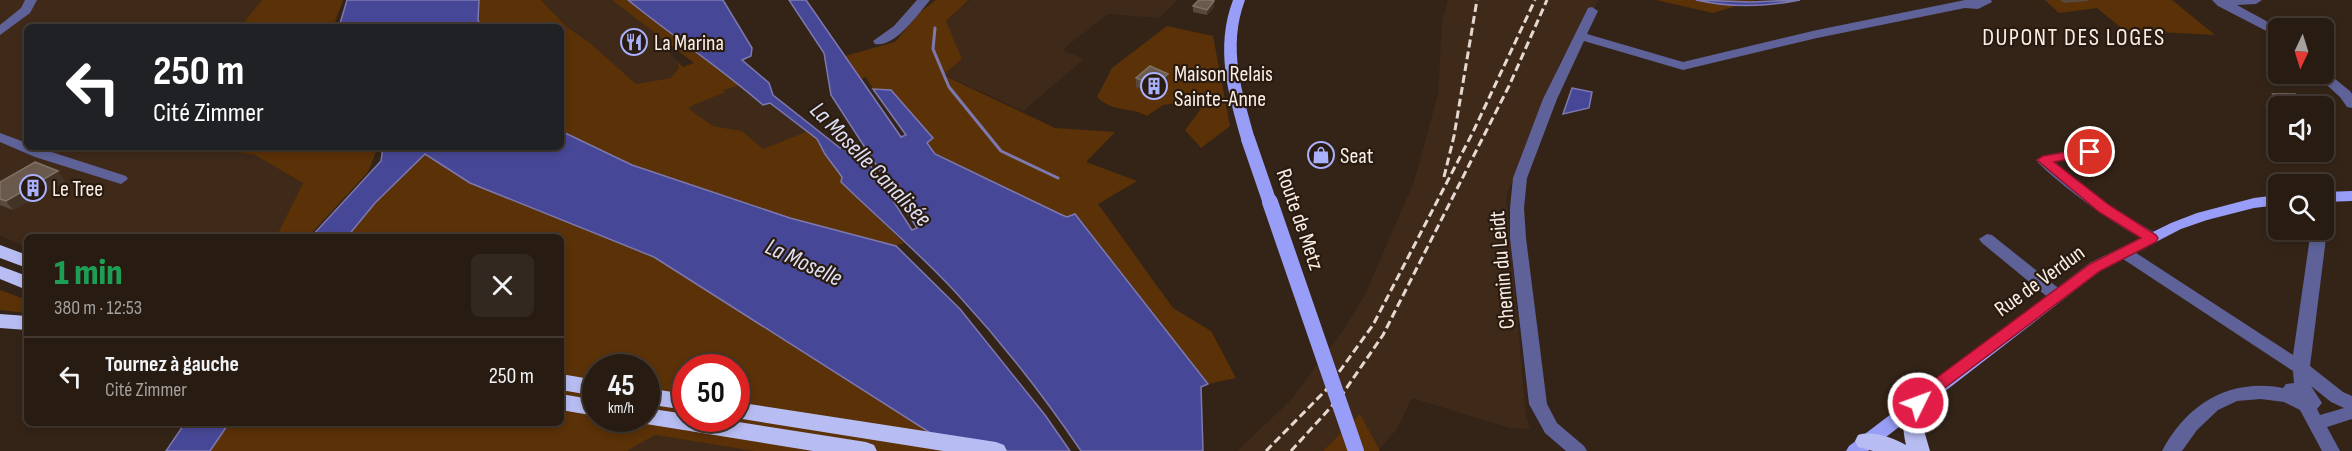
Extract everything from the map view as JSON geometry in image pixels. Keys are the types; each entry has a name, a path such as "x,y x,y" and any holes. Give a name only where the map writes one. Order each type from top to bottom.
{"highway":[{"path":"0,250 24,261"},
{"path":"0,272 24,282"},
{"path":"0,321 24,323"},
{"path":"564,383 582,386"},
{"path":"564,403 582,406"},
{"path":"1918,403 1912,427 1919,451"},
{"path":"750,415 866,451"},
{"path":"660,417 787,428 996,451"},
{"path":"1863,448 1892,447 1899,451"}],"main road":[{"name":"Route de Metz","path":"1239,0 1228,33 1228,56 1248,139 1356,451"},
{"path":"2334,197 2352,196"},
{"name":"Rue de Verdun","path":"1863,448 1941,383 2095,267 2151,238 2202,216 2268,201"}],"street":[{"path":"0,31 26,9 31,0"},
{"path":"879,41 894,34 914,8 924,0"},
{"path":"1580,36 1683,66 1964,2 1978,5 1986,2 1985,0"},
{"path":"2220,1 2256,0"},
{"path":"2220,1 2268,27"},
{"name":"Chemin du Leidt","path":"1578,451 1551,428 1538,404 1518,238 1517,208 1520,178 1550,99 1592,11"},
{"path":"2333,84 2349,99"},
{"path":"0,137 24,147"},
{"path":"31,150 121,179"},
{"path":"2090,152 2043,160 2104,208 2151,238"},
{"path":"1988,239 2056,296"},
{"path":"2318,240 2299,397 2331,451"},
{"path":"2125,253 2301,368 2337,397 2352,404"},
{"path":"2171,451 2192,424 2213,403 2233,394 2269,393 2299,397"},
{"path":"2315,424 2352,412"}],"shaded area":[{"path":"0,0 262,0 242,24 24,24 24,150 225,150 255,155 303,183 278,234 24,234 24,247 0,235"},
{"path":"262,0 343,0 334,24 242,24"},
{"path":"479,0 541,0 567,27 590,43 636,84 671,78 679,68 677,61 683,67 694,63 612,0 628,0 741,85 723,90 725,92 689,107 690,110 713,126 742,131 763,149 808,131 817,139 825,154 843,177 841,182 904,243 896,246 790,218 633,166 564,132 564,24 480,24"},
{"path":"541,0 612,0 668,42 662,44 677,61 679,68 671,78 636,84 590,43 567,27"},
{"path":"936,0 969,0 946,21 962,59 943,75 1055,128 1115,132 1086,162 1137,181 1098,204 1173,308 1211,331 1236,378 1208,384 1076,214 1067,217 1062,215 935,154 927,142 933,139 891,90 873,89 866,77 861,79 845,56 895,42 920,12"},
{"path":"971,0 1178,0 1159,18 1108,14 1062,50 1084,59 1023,111 943,74 962,59 946,21"},
{"path":"1448,0 1599,0 1561,60 1506,197 1526,414 1530,429 1510,428 1412,398 1397,429 1379,449 1360,414 1323,451 1237,451 1289,402 1341,333 1364,297 1414,182 1438,94 1442,21"},
{"path":"1656,0 1756,0 1713,13"},
{"path":"2045,0 2172,0 2215,35 2124,30 2097,8 2059,13"},
{"path":"1167,26 1213,36 1230,126 1201,148 1185,130 1201,109 1191,101 1163,105 1147,116 1115,108 1097,97 1112,68"},
{"path":"741,85 763,104 770,103 808,131 763,149 742,131 713,126 689,110 689,107 724,92 723,90"},
{"path":"225,150 377,150 368,172 311,234 278,234 303,183 255,155"},
{"path":"424,154 470,183 654,257 952,446 953,451 754,451 655,435 627,451 210,451 227,426 564,426 564,234 349,234 375,203"},
{"path":"0,290 24,299 24,313 0,310"},
{"path":"1360,414 1380,451 1323,451"},
{"path":"655,435 754,451 627,451"}],"water":[{"path":"347,0 479,0 480,24 340,24"},
{"path":"628,0 723,0 752,48 751,56 742,60 769,83 773,95 840,148 856,143 912,230 917,228 831,95 824,53 789,0 806,0 901,137 906,135 873,89 891,90 933,138 927,143 935,154 1062,215 1067,217 1075,214 1208,384 1201,387 1203,451 1081,451 1053,410 976,314 931,267 841,182 842,177 817,139 770,103 763,105"},
{"path":"1696,0 1750,2 1800,0 1748,6"},
{"path":"1572,88 1592,92 1589,108 1563,114"},
{"name":"La Moselle","path":"564,132 632,165 790,218 896,246 960,309 1045,415 1070,451 953,451 951,446 654,257 470,183 425,154 375,203 349,234 314,234 381,161 383,150 564,150"},
{"path":"183,426 227,426 210,451 166,451"}],"building":[{"path":"1199,0 1214,1 1207,10 1193,6"},
{"path":"634,30 642,38 630,43 622,35"},
{"path":"1150,66 1168,74 1149,87 1136,78"},
{"path":"2273,94 2295,94 2297,96 2275,96"},
{"path":"35,162 58,171 6,201 0,199 0,182"}],"waterway":[{"path":"935,28 933,49 949,87 1001,151 1058,178"}],"railway":[{"path":"1444,177 1454,136 1477,0"},
{"path":"1266,451 1326,390 1373,325 1473,132 1535,0"},
{"path":"1291,451 1341,396 1383,335 1509,86 1547,0"}],"place":[{"name":"La Marina","path":"634,42"},
{"name":"Maison Relais Sainte-Anne","path":"1154,86"},
{"name":"Seat","path":"1321,155"},
{"name":"Le Tree","path":"33,188"}],"district":[{"name":"DUPONT DES LOGES","path":"2074,37"}],"route":[{"path":"1918,403 1941,383 2095,267 2151,238 2104,208 2043,160 2090,152"}],"water label":[{"name":"La Moselle Canalisée","path":"871,164"}]}
